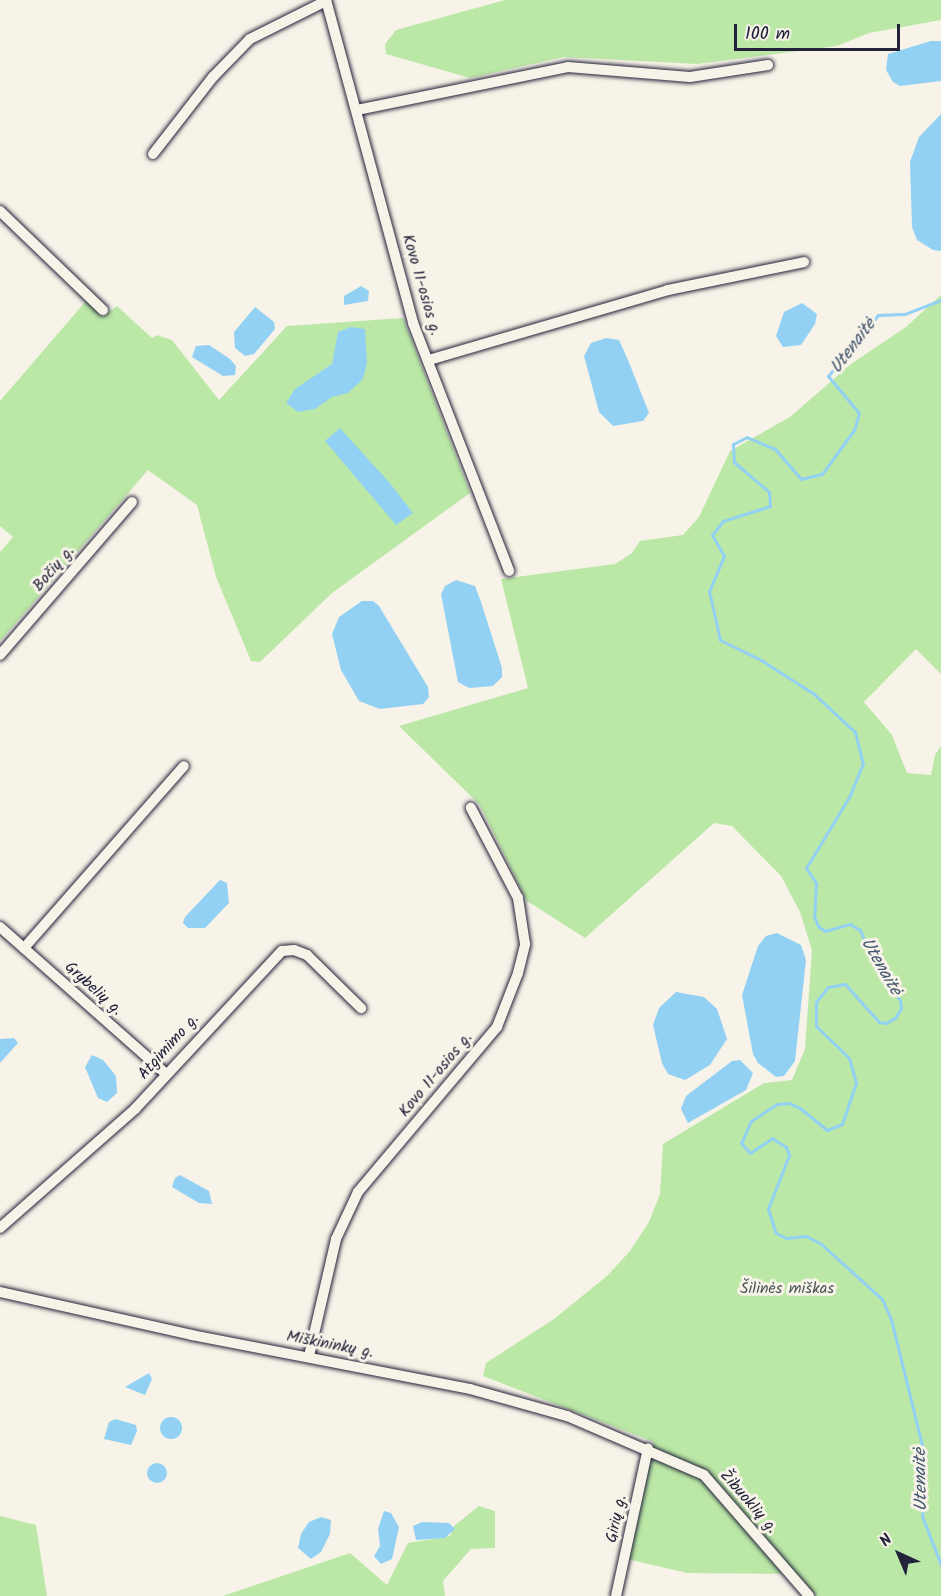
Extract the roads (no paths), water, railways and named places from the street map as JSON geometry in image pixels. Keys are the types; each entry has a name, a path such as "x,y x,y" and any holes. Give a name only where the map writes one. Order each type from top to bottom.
{"street":[{"name":"Kovo 11-osios g.","path":"326,0 413,323 509,571"},
{"path":"153,154 213,77 250,39 326,0"},
{"path":"357,110 568,67 690,77 768,65"},
{"path":"0,211 104,310"},
{"path":"429,360 668,290 804,262"},
{"name":"Bočių g.","path":"0,655 132,502"},
{"path":"24,948 184,766"},
{"name":"Kovo 11-osios g.","path":"309,1356 336,1239 349,1208 358,1192 497,1026 518,973 525,944 518,898 471,807"},
{"name":"Grybelių g.","path":"0,927 165,1073"},
{"name":"Atgimimo g.","path":"0,1228 135,1109 165,1073 282,951 294,950 307,956 361,1008"},
{"name":"Miškininkų g.","path":"0,1292 525,1403 648,1448"},
{"name":"Girių g.","path":"616,1596 648,1448"},
{"name":"Žibuoklių g.","path":"648,1448 704,1475 809,1596"}],"water":[{"path":"931,41 941,41 941,81 900,86 893,82 886,70 888,54"},
{"path":"941,114 941,251 933,250 917,240 912,227 910,162 919,137"},
{"path":"361,286 369,291 368,301 344,305 344,296"},
{"path":"802,303 817,314 815,324 801,345 783,347 776,336 784,312"},
{"path":"255,307 274,322 275,329 254,354 245,356 235,348 234,332"},
{"path":"351,327 365,329 367,363 363,379 348,393 332,397 315,409 298,412 286,403 295,389 332,364 338,332"},
{"path":"606,338 619,340 628,360 649,413 643,421 613,426 599,412 584,356 591,343"},
{"path":"209,345 230,359 236,366 235,375 223,376 192,357 196,346"},
{"path":"340,428 389,482 413,513 396,525 325,441"},
{"path":"456,580 475,586 481,602 502,668 502,677 493,686 469,688 458,682 441,594 445,586"},
{"path":"362,601 373,601 379,606 428,687 429,697 423,704 380,709 359,701 341,670 332,634 339,617"},
{"path":"220,880 227,883 229,903 205,928 188,928 183,923 185,917"},
{"path":"777,933 801,945 806,960 795,1061 784,1076 776,1077 758,1063 753,1054 742,995 758,946 766,936"},
{"path":"676,992 704,997 717,1009 727,1039 710,1065 685,1080 668,1074 662,1063 653,1025 659,1008"},
{"path":"14,1038 18,1043 0,1063 0,1039"},
{"path":"92,1055 103,1060 116,1076 117,1093 107,1102 98,1098 85,1067"},
{"path":"740,1060 753,1073 746,1090 688,1123 681,1109 686,1096 732,1061"},
{"path":"180,1175 209,1191 212,1204 199,1203 172,1187 175,1178"},
{"path":"149,1373 152,1379 145,1395 125,1387"},
{"path":"171,1417 179,1420 182,1428 179,1436 171,1439 163,1436 160,1428 163,1420"},
{"path":"115,1419 136,1425 137,1431 131,1445 104,1439 109,1422"},
{"path":"153,1463 161,1463 167,1469 167,1477 161,1483 153,1483 147,1477 147,1469"},
{"path":"384,1511 391,1513 399,1527 392,1559 381,1564 374,1556 380,1546 378,1529"},
{"path":"321,1517 331,1520 330,1534 321,1552 311,1559 298,1548 301,1534 309,1522"},
{"path":"422,1522 449,1523 455,1529 445,1538 416,1540 413,1526"}],"waterway":[{"name":"Utenaitė","path":"941,300 904,314 878,315 828,376 859,413 854,430 822,474 801,479 775,449 747,437 733,444 734,462 769,492 770,506 723,521 712,535 724,556 709,591 720,640 761,660 814,694 855,732 863,763 849,797 806,868 816,883 814,916 818,926 825,931 850,924 860,930 874,965 900,1000 901,1008 895,1018 886,1023 879,1022 845,984 828,987 816,1002 816,1026 849,1058 856,1083 842,1124 827,1130 800,1108 789,1103 777,1104 751,1121 741,1143 750,1153 772,1138 786,1147 789,1155 768,1209 776,1233 786,1238 806,1236 820,1243 882,1299 891,1319 923,1449 926,1484 922,1516 941,1565"}],"park label":[{"name":"Šilinės miškas","path":"787,1289"}]}
